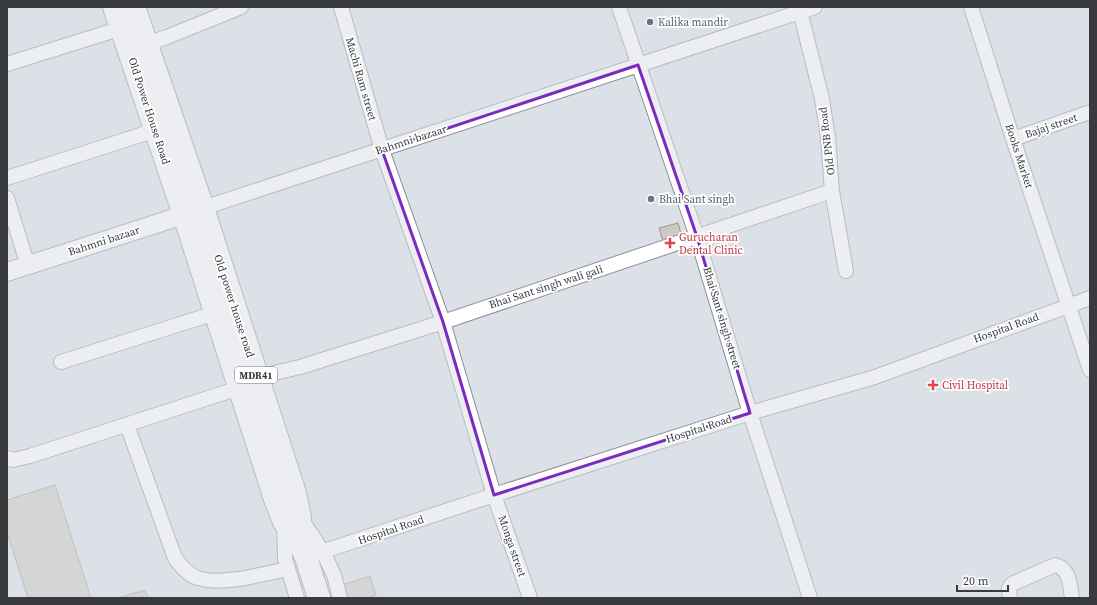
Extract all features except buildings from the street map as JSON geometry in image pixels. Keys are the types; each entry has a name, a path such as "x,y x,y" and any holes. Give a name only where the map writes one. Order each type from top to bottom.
{"highway":[{"name":"Old Power House Road","path":"114,7 156,130 193,212"},
{"name":"Old Power House Road","path":"134,7 146,44 193,212"},
{"name":"Old power house road","path":"193,212 215,313 248,383 295,493 292,519 309,554 319,598"},
{"name":"Old power house road","path":"193,212 248,383"}],"street":[{"path":"146,44 241,7"},
{"name":"Machi Ram street","path":"341,7 382,150 443,322"},
{"name":"Bhai Sant singh street","path":"619,7 697,237 750,413 810,598"},
{"name":"Bahmni bazaar","path":"7,272 382,150 800,10 815,7"},
{"name":"Books Market","path":"971,7 1013,139 1090,370"},
{"name":"Old PNB Road","path":"800,10 822,99 828,137 832,191 846,271"},
{"path":"7,64 122,28"},
{"name":"Bajaj street","path":"1013,139 1090,112"},
{"path":"7,178 156,130"},
{"name":"Bhai Sant singh wali gali","path":"7,458 13,460 30,456 127,425 300,366 443,322 832,191"},
{"path":"7,198 28,266"},
{"name":"Hospital Road","path":"309,554 750,413 875,377 1090,298"},
{"path":"61,362 215,313"},
{"name":"Monga street","path":"443,322 494,495 530,598"},
{"path":"127,425 175,558 184,570 197,578 210,581 226,580 288,569"},
{"path":"292,519 285,559 296,598"},
{"path":"309,554 334,575 340,598"},
{"path":"1010,598 1009,588 1012,584 1055,565 1061,566 1064,569 1068,578 1072,598"}],"highlighted area":[{"path":"638,65 697,237 750,413 494,495 443,322 382,150"}],"place":[{"name":"Kalika mandir","path":"650,22"},
{"name":"Bhai Sant singh","path":"651,199"},
{"name":"Gurucharan Dental Clinic","path":"670,243"},
{"name":"Civil Hospital","path":"933,385"}]}
